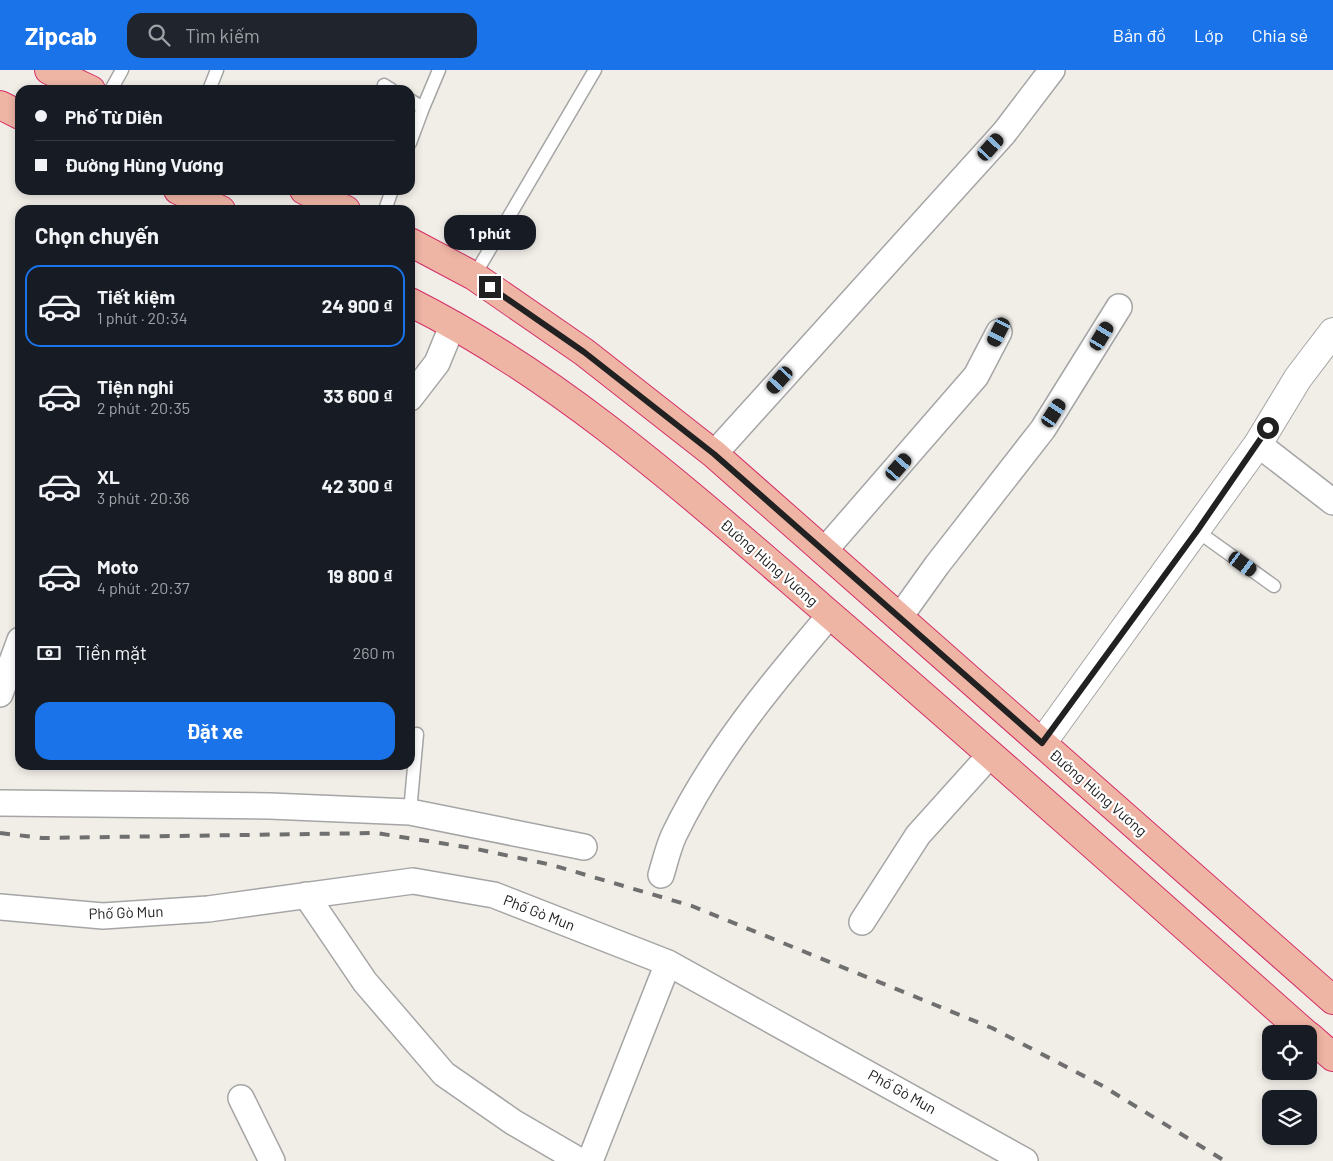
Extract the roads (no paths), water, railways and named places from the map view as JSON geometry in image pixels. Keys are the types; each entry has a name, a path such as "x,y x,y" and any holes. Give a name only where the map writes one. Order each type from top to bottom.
{"highway":[{"path":"49,70 81,85"},
{"path":"0,105 15,112"},
{"path":"188,195 210,205"},
{"path":"314,195 336,205"},
{"name":"Đường Hùng Vương","path":"415,245 474,276 584,352 714,454 1333,1000"},
{"name":"Đường Hùng Vương","path":"415,305 453,324 557,392 680,486 992,754 1297,1025"},
{"name":"Đường Hùng Vương","path":"1317,1043 1333,1057"}],"street":[{"path":"714,454 1004,133 1052,70"},
{"path":"899,618 937,565 1043,429 1119,307"},
{"path":"415,392 437,363 453,324"},
{"path":"824,552 976,376 999,332"},
{"path":"1042,743 1197,531 1258,444 1298,378 1333,332"},
{"path":"1258,444 1333,502"},
{"path":"661,875 673,837 719,759 763,694 830,615"},
{"path":"0,694 15,654"},
{"path":"862,922 918,835 992,754"},
{"path":"0,802 270,806 410,812 584,847"},
{"name":"Phố Gò Mun","path":"0,907 103,916 208,909 412,881 494,895 668,963 992,1152 1025,1161"},
{"path":"306,895 365,982 444,1074 513,1122 580,1161"},
{"path":"590,1161 668,963"},
{"path":"240,1098 272,1161"}],"lane":[{"path":"114,85 122,70"},
{"path":"211,85 217,70"},
{"path":"415,130 439,70"},
{"path":"474,276 595,70"},
{"path":"415,103 423,108"},
{"path":"1197,531 1274,586"},
{"path":"415,756 417,734"},
{"path":"410,812 414,770"}],"railway":[{"path":"0,833 42,838 376,833 472,848 552,865 692,906 992,1028 1101,1085 1225,1161"}]}
